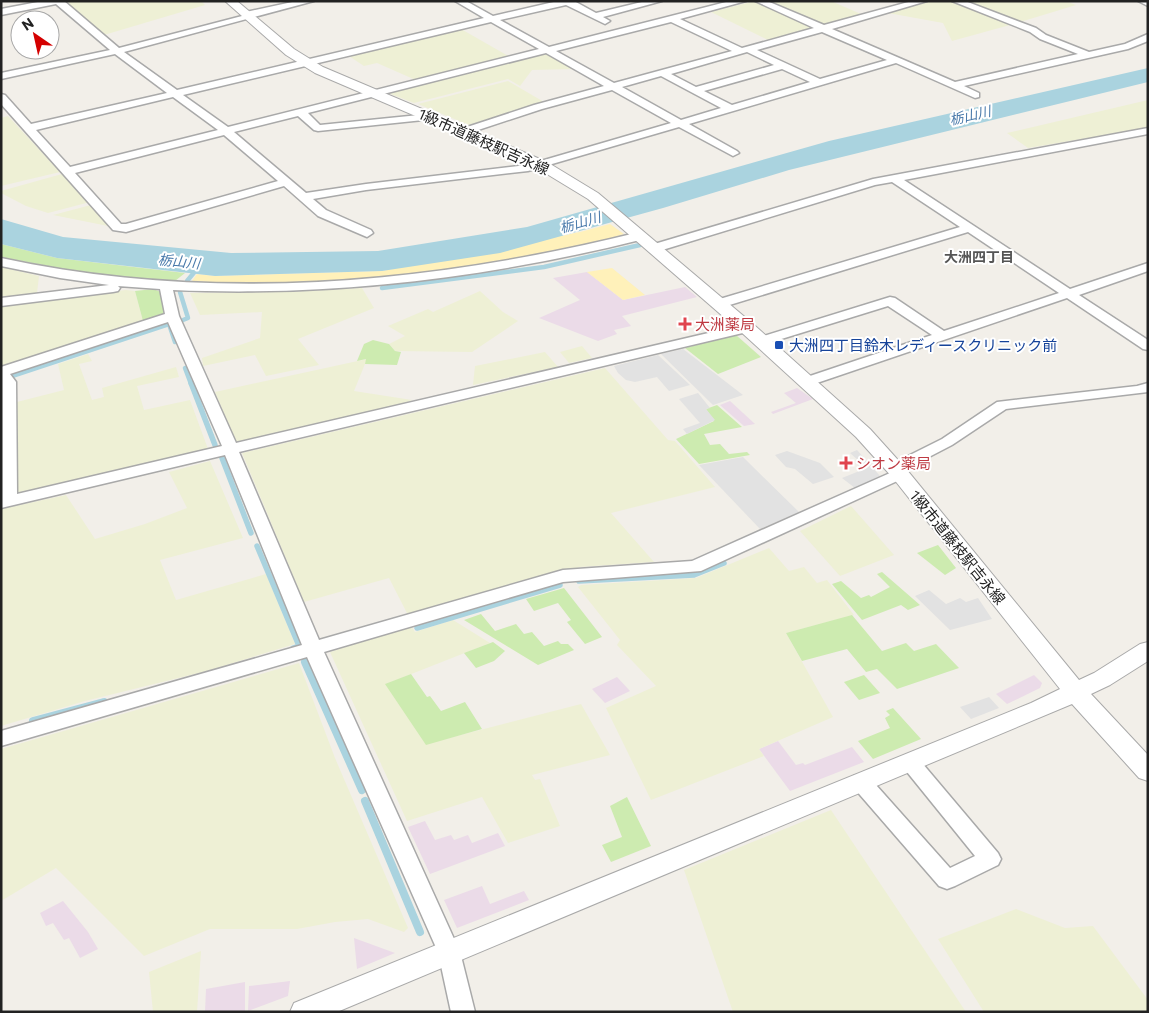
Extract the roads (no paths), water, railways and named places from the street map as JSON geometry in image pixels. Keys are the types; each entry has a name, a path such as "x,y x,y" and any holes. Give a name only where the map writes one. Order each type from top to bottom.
{"street":[{"path":"1,12 58,1 117,51 226,131 322,213 367,233"},
{"name":"1級市道藤枝駅吉永線","path":"230,1 306,63 334,78 542,164 593,196 655,248 754,334 863,433 897,472 1075,692 1148,771"},
{"path":"1,76 117,51 310,1"},
{"path":"459,1 733,153"},
{"path":"595,16 658,1"},
{"path":"67,171 742,1"},
{"path":"760,1 975,95"},
{"path":"465,132 538,107 923,1"},
{"path":"956,1 1033,30 1043,37 1088,55"},
{"path":"1142,1 1148,3"},
{"path":"28,128 569,2 625,31"},
{"path":"691,4 705,10"},
{"path":"672,19 819,83"},
{"path":"954,85 1128,46 1148,37"},
{"path":"304,197 542,164 897,60"},
{"path":"695,90 783,66"},
{"path":"662,73 731,109"},
{"path":"1,97 117,227 126,228 286,182"},
{"path":"300,112 318,128 429,117"},
{"path":"655,248 873,182 1148,131"},
{"path":"894,178 1148,346"},
{"path":"718,304 970,228"},
{"path":"1,262 45,272 166,287 275,288 372,284 469,273 586,250 638,234"},
{"path":"806,382 1148,267"},
{"path":"1,302 140,285"},
{"path":"166,287 172,316 231,450 313,649 449,952 463,1012"},
{"path":"172,316 4,375 5,502 754,334 890,301 942,336"},
{"path":"1,739 563,576 695,566 897,472 947,442 1002,405 1138,390 1148,387"},
{"path":"304,1012 1075,692 1102,679 1148,650"},
{"path":"861,782 948,880 990,859 910,762"}],"water":[{"name":"栃山川","path":"1148,68 1148,82 789,170 663,208 500,253 382,271 215,276 57,258 1,244 1,219 63,237 231,253 378,251 527,227 829,141"}],"waterway":[{"path":"382,288 544,267 640,245"},
{"name":"栃山川","path":"187,281 197,269"},
{"path":"180,292 188,318 183,320"},
{"path":"6,378 169,324 175,342"},
{"path":"185,368 191,384"},
{"path":"191,383 215,445"},
{"path":"222,458 251,533"},
{"path":"257,546 299,646 293,648"},
{"path":"579,581 694,575 724,563"},
{"path":"417,628 560,585"},
{"path":"305,662 362,790"},
{"path":"33,721 104,702"},
{"path":"365,801 420,932"}],"place":[{"name":"大洲薬局","path":"685,324"},
{"name":"大洲四丁目鈴木レディースクリニック前","path":"779,345"},
{"name":"シオン薬局","path":"846,463"}],"district":[{"name":"大洲四丁目","path":"979,256"}]}
